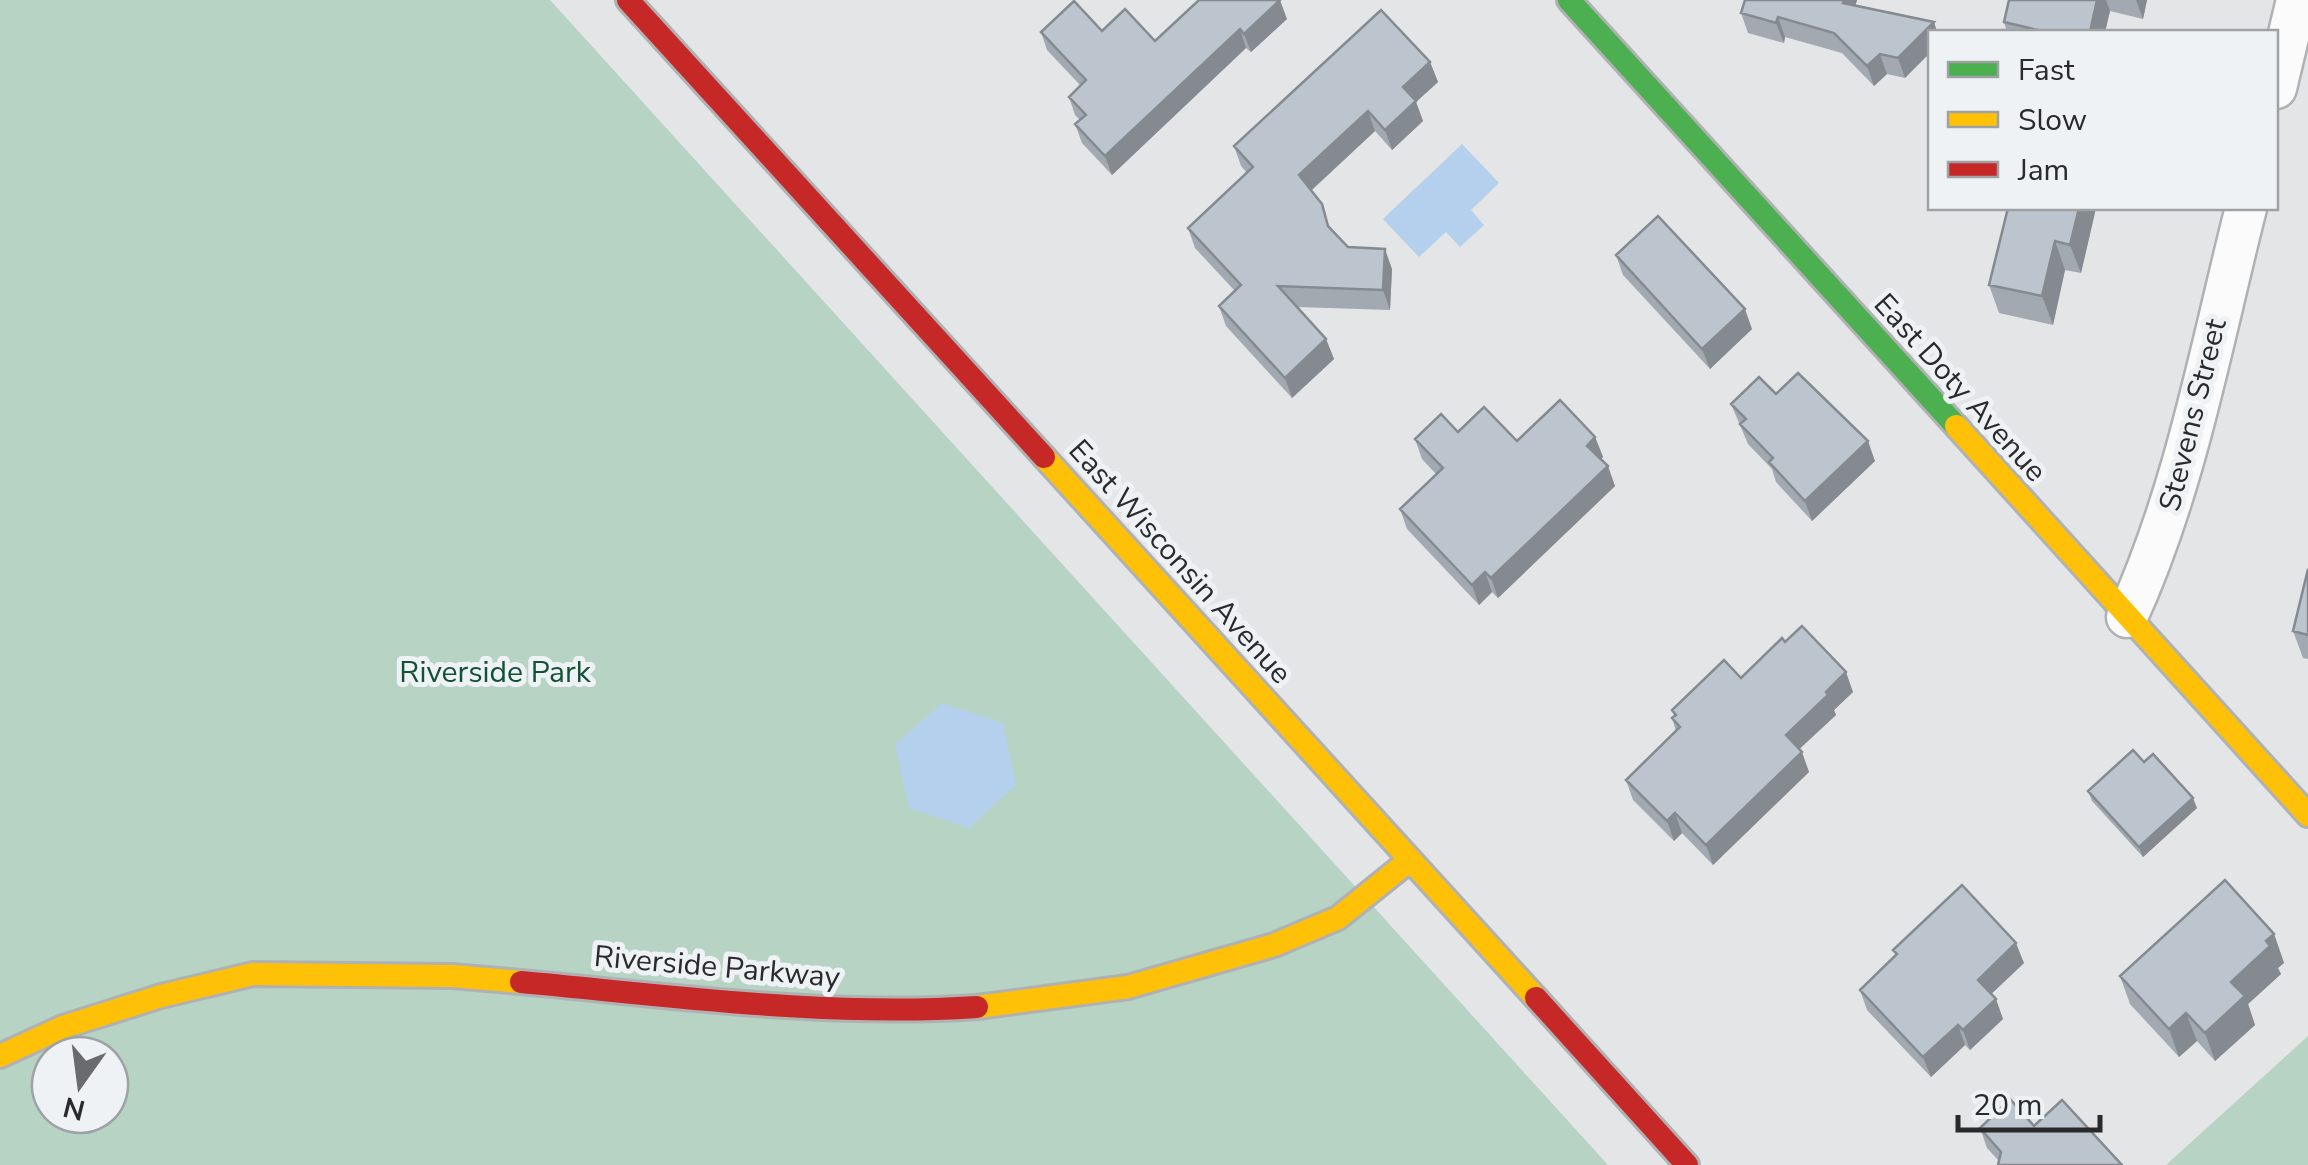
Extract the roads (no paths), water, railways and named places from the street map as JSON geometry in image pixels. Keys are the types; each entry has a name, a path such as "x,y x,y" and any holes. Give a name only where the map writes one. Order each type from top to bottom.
{"street":[{"name":"East Wisconsin Avenue","path":"628,0 1687,1165"},
{"path":"2278,80 2298,0"},
{"name":"East Doty Avenue","path":"1590,9 2127,617 2308,815"},
{"name":"Stevens Street","path":"2127,617 2154,558 2172,501 2245,210"},
{"name":"Riverside Parkway","path":"0,1056 63,1027 161,996 254,974 452,976 853,1010 908,1012 1015,1005 1128,987 1274,946 1338,918 1410,860"}],"water":[{"path":"1462,144 1499,183 1471,210 1484,225 1460,247 1446,232 1419,257 1383,219"},
{"path":"942,703 1003,723 1016,785 969,828 909,808 895,745"}],"park label":[{"name":"Riverside Park","path":"495,672"}]}
